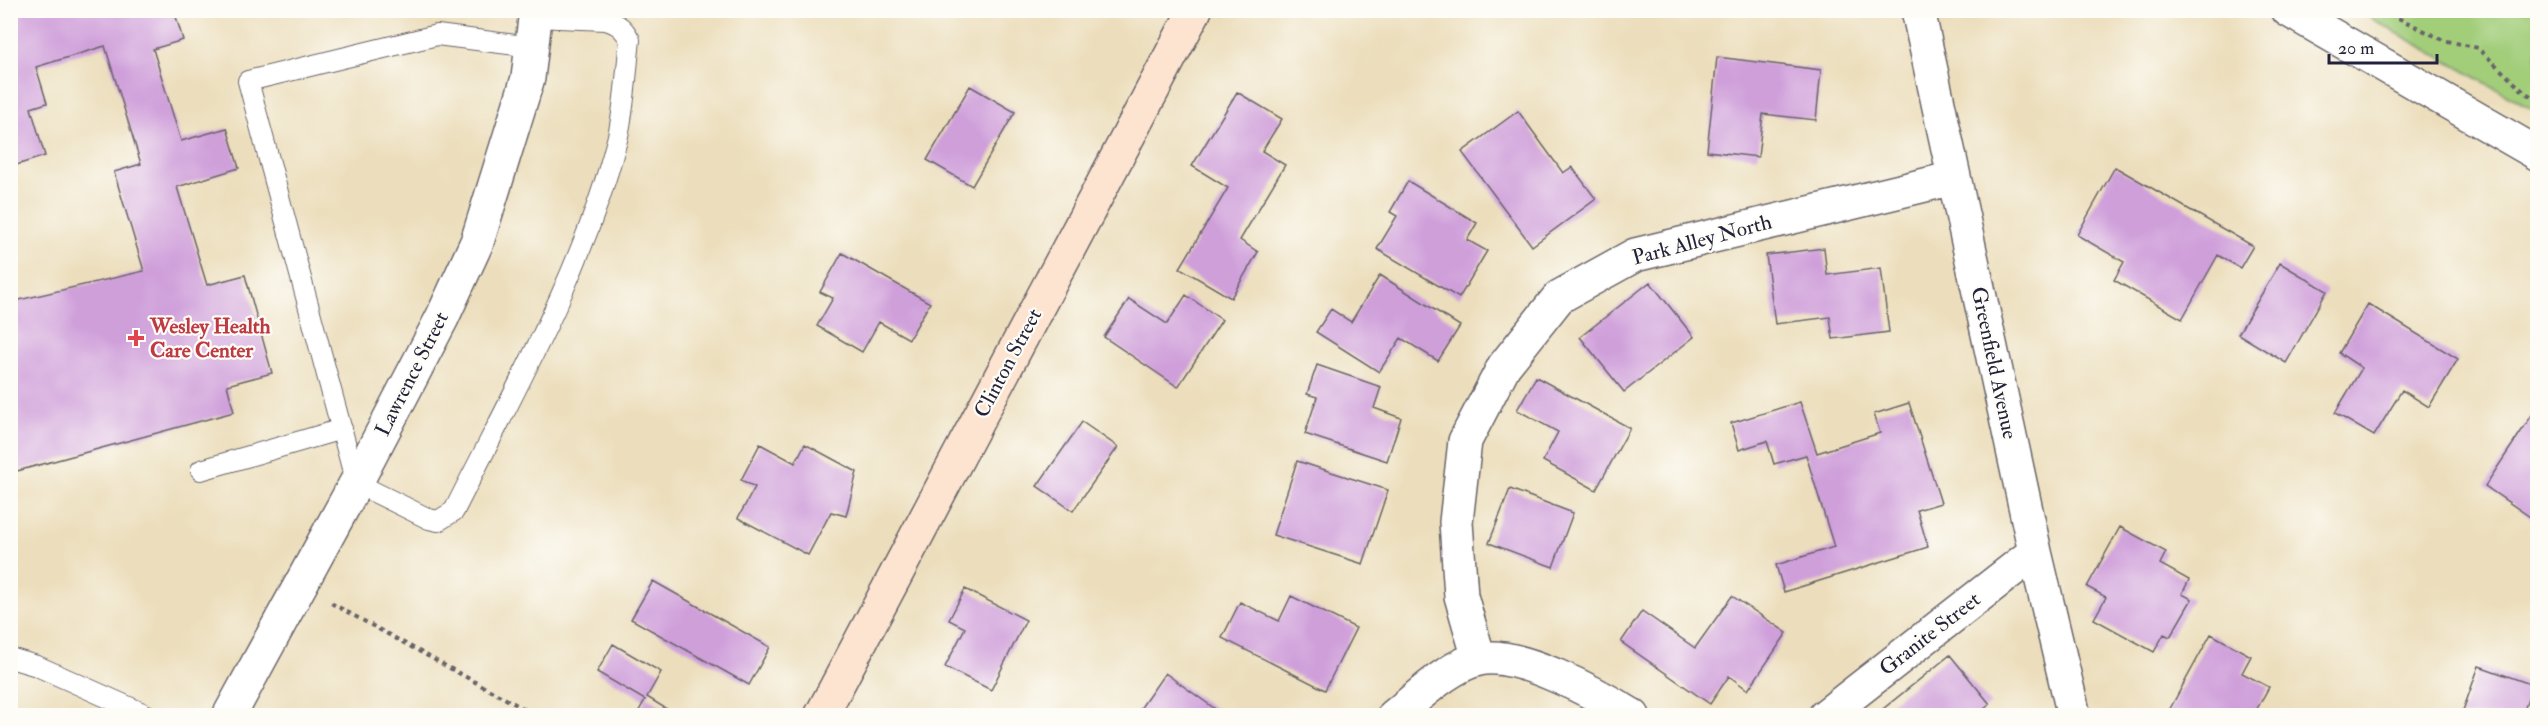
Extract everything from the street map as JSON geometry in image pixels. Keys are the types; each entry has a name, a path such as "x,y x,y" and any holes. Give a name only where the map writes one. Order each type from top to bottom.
{"street":[{"name":"Clinton Street","path":"821,716 1195,10"},
{"name":"Greenfield Avenue","path":"1918,10 2035,552 2074,716"},
{"path":"2288,10 2538,154"},
{"name":"Lawrence Street","path":"229,716 356,483 442,318 477,242 528,78 534,24"},
{"name":"Park Alley North","path":"1479,658 1461,596 1456,522 1465,441 1504,366 1559,297 1635,255 1954,178"},
{"name":"Granite Street","path":"1825,716 2035,552"},
{"path":"1394,716 1457,667 1479,658 1510,658 1602,697 1633,716"}],"lane":[{"path":"618,23 630,40 618,136 605,182 552,316 454,511 438,521 429,519 356,483 342,429 248,81 436,35 534,24 618,23"},
{"path":"201,471 342,429"},
{"path":"10,658 38,666 149,716"}],"path":[{"path":"2382,10 2443,40 2478,48 2524,92 2538,100"},
{"path":"299,585 537,716"}],"green space":[{"path":"2358,11 2537,11 2537,112"}],"building":[{"name":"Wesley Health Care Center","path":"10,10 174,10 183,40 153,49 181,141 227,128 239,168 177,187 207,285 245,275 272,373 227,385 234,412 17,471 10,447 10,302 144,271 114,172 141,164 105,46 36,67 47,103 31,108 45,156 10,167"},
{"path":"1717,57 1821,70 1816,120 1763,114 1758,157 1707,151"},
{"path":"970,86 1015,112 972,186 927,160"},
{"path":"1237,92 1282,119 1262,151 1285,165 1240,240 1258,252 1231,298 1180,268 1228,188 1192,166"},
{"path":"1518,111 1563,173 1572,167 1596,199 1532,246 1462,152"},
{"path":"2115,167 2253,246 2240,268 2218,255 2182,319 2114,280 2124,262 2077,235"},
{"path":"1408,181 1477,223 1467,240 1487,251 1459,298 1377,249 1397,216 1390,212"},
{"path":"1824,248 1827,275 1881,268 1889,332 1833,339 1830,317 1775,324 1766,255"},
{"path":"842,253 930,303 909,339 879,322 862,352 817,326 833,298 820,292"},
{"path":"2280,263 2327,291 2286,363 2238,334"},
{"path":"1380,275 1460,326 1438,361 1401,338 1379,372 1316,332 1331,309 1351,322"},
{"path":"1650,282 1694,337 1624,392 1580,337"},
{"path":"1186,295 1222,320 1178,387 1104,337 1129,299 1167,324"},
{"path":"2368,304 2458,359 2429,407 2402,390 2374,436 2335,413 2362,368 2339,353"},
{"path":"1317,365 1381,387 1374,408 1401,418 1387,461 1305,434 1317,397 1307,394"},
{"path":"1536,377 1630,428 1596,490 1543,461 1558,432 1517,410"},
{"path":"1800,402 1817,453 1880,433 1874,414 1909,403 1941,503 1917,510 1928,547 1784,592 1776,565 1834,547 1806,455 1774,464 1767,441 1739,450 1731,423"},
{"path":"2538,406 2538,512 2533,519 2485,486"},
{"path":"1082,422 1118,447 1073,511 1037,486"},
{"path":"760,444 795,463 805,444 857,472 846,516 831,512 808,555 738,518 755,487 741,480"},
{"path":"1297,461 1388,490 1363,564 1273,535"},
{"path":"1510,489 1573,513 1553,567 1489,543"},
{"path":"2120,527 2166,552 2160,564 2189,580 2182,594 2192,599 2170,637 2164,634 2154,652 2094,619 2106,597 2087,587"},
{"path":"653,581 770,647 749,685 631,619"},
{"path":"965,589 1026,620 991,690 945,667 965,628 949,620"},
{"path":"1291,596 1356,628 1325,690 1222,638 1240,602 1279,621"},
{"path":"1732,596 1787,633 1748,690 1729,676 1710,704 1621,642 1642,611 1695,648"},
{"path":"2211,634 2251,656 2242,673 2269,687 2253,716 2166,716"},
{"path":"613,644 661,672 647,697 678,716 636,716 645,700 597,672"},
{"path":"1950,655 1990,704 1976,716 1888,716 1883,709"},
{"path":"2479,666 2533,685 2522,716 2461,716"},
{"path":"1165,673 1225,716 1135,716"}],"place":[{"name":"Wesley Health Care Center","path":"136,338"}]}
